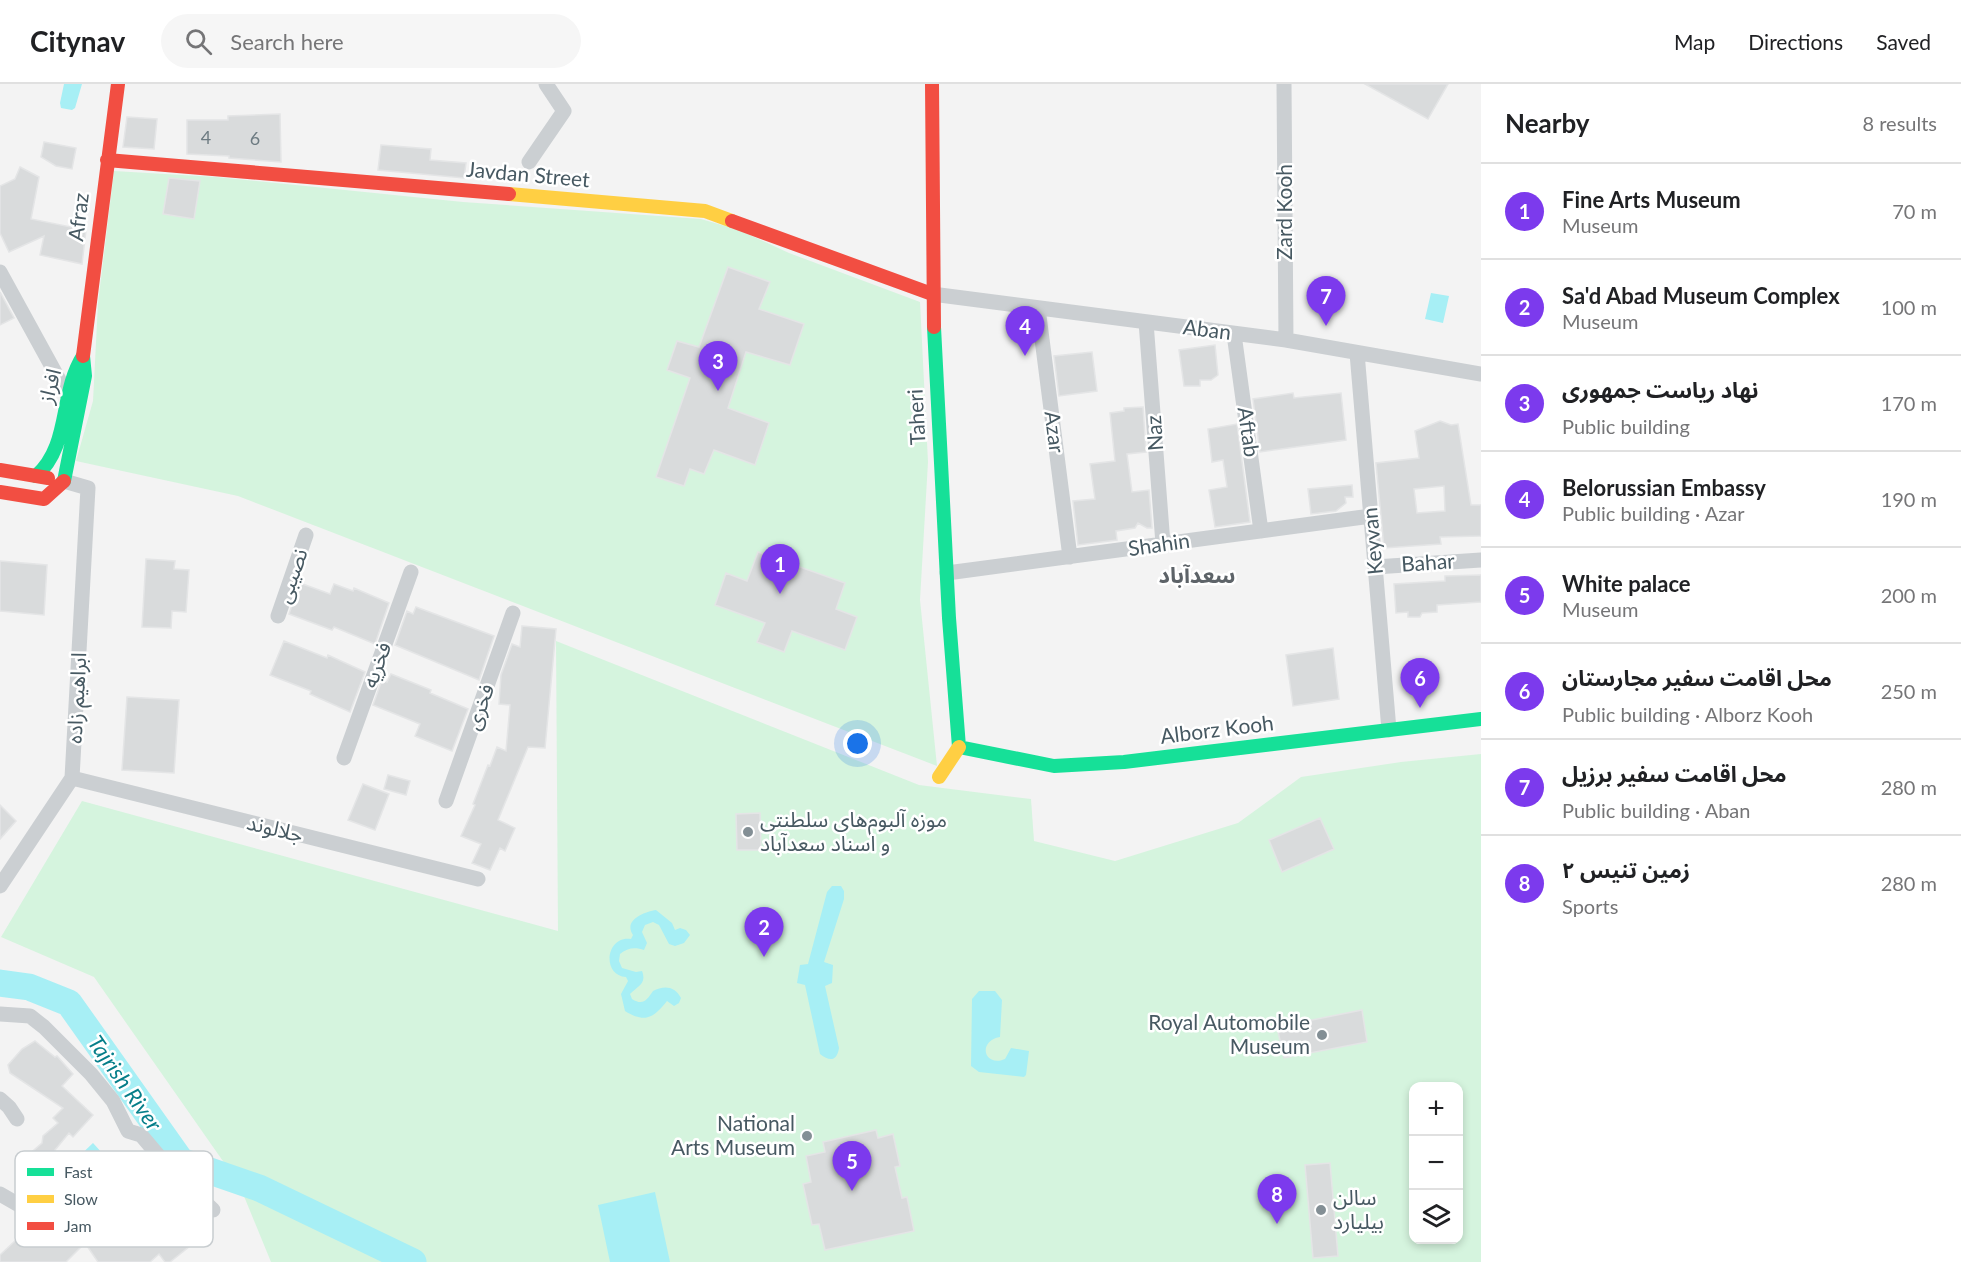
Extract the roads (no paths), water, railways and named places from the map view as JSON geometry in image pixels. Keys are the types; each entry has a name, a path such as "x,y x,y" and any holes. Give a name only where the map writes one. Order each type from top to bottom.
{"street":[{"name":"Afraz","path":"83,356 118,84"},
{"path":"529,162 564,111 546,84"},
{"name":"Taheri","path":"932,84 932,294 959,747"},
{"name":"Zard Kooh","path":"1284,84 1286,340"},
{"name":"Javdan Street","path":"107,160 705,211 932,294"},
{"path":"0,272 68,396"},
{"name":"Aban","path":"932,294 1286,340 1481,374"},
{"name":"Azar","path":"1038,308 1070,556"},
{"name":"Naz","path":"1146,322 1163,544"},
{"name":"Aftab","path":"1234,333 1261,531"},
{"name":"Keyvan","path":"1357,353 1389,730"},
{"name":"افراز","path":"36,476 47,469 60,438 73,373 83,356"},
{"name":"افراز","path":"64,481 70,440 85,376 83,356"},
{"path":"0,470 64,481"},
{"path":"0,492 44,499 64,481"},
{"name":"ابراهیم زاده","path":"64,481 88,488 72,778"},
{"name":"Shahin","path":"947,573 1371,516"},
{"name":"نصیبی","path":"278,616 306,535"},
{"name":"Bahar","path":"1375,567 1481,560"},
{"name":"فخریه","path":"344,758 411,572"},
{"name":"فخری","path":"446,801 513,613"},
{"name":"Alborz Kooh","path":"959,747 1054,766 1124,762 1481,719"},
{"path":"939,777 959,747"},
{"path":"0,886 72,778"},
{"name":"جلالوند","path":"72,778 478,879"},
{"path":"0,1014 30,1016 44,1027 91,1074 113,1101 128,1131 141,1135 154,1151"},
{"path":"0,1099 17,1119"},
{"path":"0,1194 15,1203"}],"water":[{"path":"64,84 82,84 75,108 72,110 61,108"},
{"path":"1431,293 1449,296 1443,323 1425,319"},
{"path":"832,886 841,886 844,899 824,962 833,965 832,983 825,986 839,1048 837,1056 830,1059 820,1054 805,985 797,983 800,965 808,964 827,892"},
{"path":"656,910 672,923 675,930 680,928 686,930 690,935 684,943 675,946 669,944 659,925 653,922 645,925 642,932 647,943 644,950 634,948 620,954 619,961 622,968 636,972 642,971 643,982 630,994 632,999 642,1002 653,991 665,987 676,991 681,998 674,1006 667,1001 654,1015 644,1018 625,1011 621,994 628,981 626,977 618,975 613,970 610,956 616,943 623,939 631,939 633,935 631,925 636,918"},
{"path":"979,991 995,991 1002,1000 1000,1037 988,1043 986,1053 988,1057 998,1061 1005,1059 1011,1048 1029,1051 1024,1077 979,1072 971,1066 972,999"},
{"path":"93,1143 100,1151 85,1151"},
{"path":"655,1192 670,1262 610,1262 598,1205"}],"waterway":[{"name":"Tajrish River","path":"0,983 29,987 69,1003 174,1151"},
{"name":"Tajrish River","path":"213,1172 259,1188 413,1262"}],"place":[{"name":"محل اقامت سفیر برزیل","path":"1326,326"},
{"name":"Belorussian Embassy","path":"1025,356"},
{"name":"نهاد ریاست جمهوری","path":"718,391"},
{"name":"Fine Arts Museum","path":"780,594"},
{"name":"محل اقامت سفیر مجارستان","path":"1420,708"},
{"name":"موزه آلبوم‌های سلطنتی و اسناد سعدآباد","path":"748,832"},
{"name":"Sa'd Abad Museum Complex","path":"764,957"},
{"name":"Royal Automobile Museum","path":"1322,1035"},
{"name":"National Arts Museum","path":"807,1136"},
{"name":"White palace","path":"852,1191"},
{"name":"سالن بیلیارد","path":"1321,1210"},
{"name":"زمین تنیس ۲","path":"1277,1224"}],"district":[{"name":"سعدآباد","path":"1197,575"}]}
